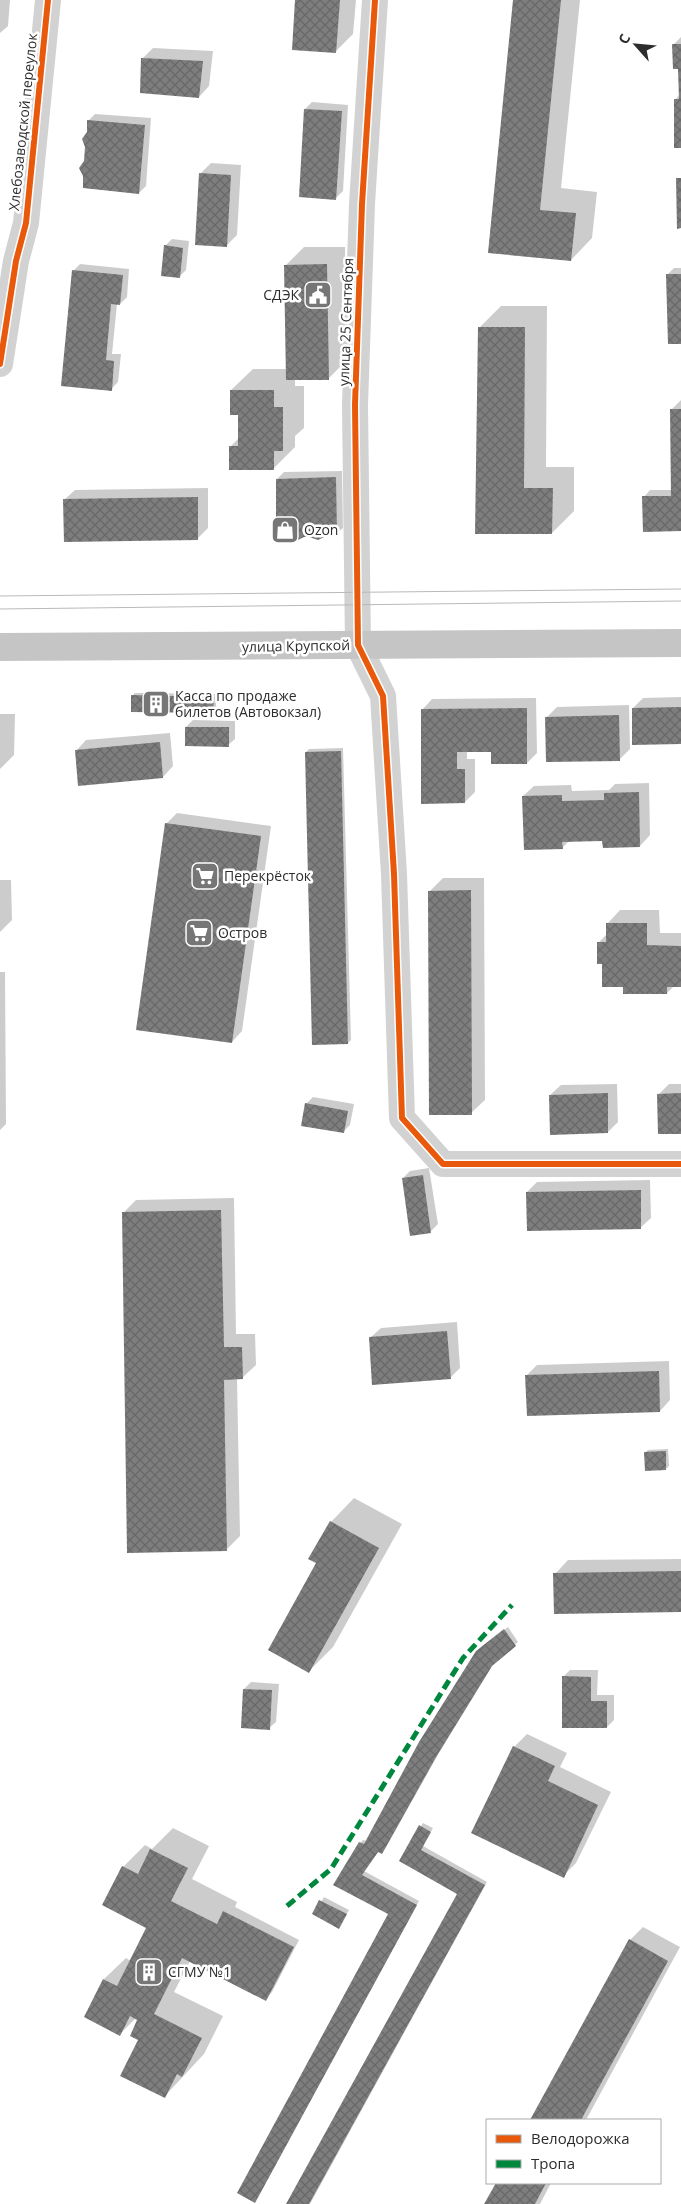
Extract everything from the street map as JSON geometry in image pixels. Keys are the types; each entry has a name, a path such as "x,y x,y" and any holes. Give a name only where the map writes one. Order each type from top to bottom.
{"main road":[{"name":"улица Крупской","path":"0,647 681,643"}],"street":[{"name":"Хлебозаводской переулок","path":"0,364 16,261 26,223 48,0"},
{"name":"улица 25 Сентября","path":"358,645 355,405 362,204 375,0"},
{"path":"358,645 383,696 394,874 402,1118 443,1164 681,1164"}],"building":[{"path":"295,0 340,0 336,53 292,50"},
{"path":"513,0 561,0 540,210 576,213 571,261 488,253"},
{"path":"672,44 681,44 681,148 674,148 674,99 679,99 678,69 673,69"},
{"path":"141,58 203,61 199,98 140,93"},
{"path":"304,109 342,111 336,200 299,197"},
{"path":"87,120 145,125 139,194 83,188 83,176 79,168 84,161 85,147 82,139 87,132"},
{"path":"199,173 231,175 227,247 195,245"},
{"path":"676,178 681,178 681,228 677,229"},
{"path":"164,245 183,248 180,278 161,276"},
{"path":"327,264 329,380 286,380 284,265"},
{"path":"72,270 123,275 120,305 111,304 106,360 114,361 112,391 61,386"},
{"path":"666,274 681,274 681,344 668,344"},
{"path":"478,327 525,327 524,488 553,488 552,534 475,534"},
{"path":"230,390 274,390 274,407 283,407 283,451 274,451 274,470 229,470 229,446 238,446 238,415 230,415"},
{"path":"670,409 681,409 681,531 643,532 642,496 671,496"},
{"path":"336,477 337,536 326,536 318,540 304,537 296,541 288,537 276,538 276,479"},
{"path":"198,497 198,540 64,542 63,499"},
{"path":"131,695 214,697 213,713 131,712"},
{"path":"681,707 681,744 632,745 632,708"},
{"path":"527,708 527,764 491,764 491,752 457,752 457,769 465,769 465,803 421,804 421,709"},
{"path":"619,715 620,761 546,762 545,717"},
{"path":"185,727 229,727 229,747 185,746"},
{"path":"160,742 163,778 78,786 75,750"},
{"path":"341,751 348,1044 312,1045 305,752"},
{"path":"639,792 640,847 603,848 602,841 562,842 563,849 524,850 522,796 562,795 562,801 604,800 604,793"},
{"name":"Остров","path":"165,823 261,836 232,1043 136,1030"},
{"path":"471,890 472,1115 429,1115 428,891"},
{"path":"606,923 647,923 647,945 681,946 681,987 667,987 667,994 623,994 623,987 602,987 602,964 597,964 597,942 606,942"},
{"path":"608,1093 608,1133 550,1135 549,1095"},
{"path":"681,1093 681,1134 658,1134 657,1094"},
{"path":"305,1103 348,1111 344,1133 301,1126"},
{"path":"423,1175 431,1233 410,1236 402,1178"},
{"path":"641,1190 641,1229 527,1231 526,1192"},
{"path":"221,1210 224,1347 242,1347 243,1379 224,1380 227,1551 127,1553 122,1212"},
{"path":"447,1331 451,1379 372,1385 369,1337"},
{"path":"659,1371 660,1412 527,1416 525,1375"},
{"path":"666,1451 666,1470 645,1471 644,1452"},
{"path":"330,1521 379,1548 309,1673 268,1650 316,1563 308,1559"},
{"path":"681,1571 681,1612 554,1614 553,1573"},
{"path":"504,1629 516,1646 492,1666 436,1757 382,1854 378,1852 362,1875 417,1905 255,2203 237,2193 388,1914 333,1885 359,1842 364,1844 419,1742 476,1651"},
{"path":"562,1676 591,1677 591,1701 607,1701 607,1728 562,1728"},
{"path":"243,1689 272,1690 270,1730 241,1728"},
{"path":"513,1746 555,1766 548,1781 598,1805 564,1878 471,1833"},
{"path":"419,1825 431,1832 421,1850 485,1885 309,2204 286,2204 457,1894 399,1861"},
{"name":"СГМУ №1","path":"150,1849 188,1868 171,1901 217,1924 223,1911 294,1947 266,2001 182,1958 154,2014 202,2038 182,2077 177,2074 165,2098 120,2076 138,2040 130,2036 137,2020 130,2016 120,2036 84,2017 103,1979 117,1986 146,1928 102,1905 122,1866 138,1874"},
{"path":"319,1900 347,1914 339,1929 312,1914"},
{"path":"629,1939 668,1961 582,2119 531,2119"},
{"path":"495,2184 545,2184 535,2204 484,2204"}],"tram line":[{"path":"0,596 681,589"},
{"path":"0,609 681,601"}],"marked path":[{"path":"287,1906 331,1869 463,1658 512,1605"}],"cycle path":[{"path":"0,364 16,261 26,223 48,0"},
{"path":"375,0 362,204 355,405 358,645 383,696 394,874 402,1118 443,1164 681,1164"}],"place":[{"name":"СДЭК","path":"318,295"},
{"name":"Ozon","path":"285,530"},
{"name":"Касса по продаже билетов (Автовокзал)","path":"156,704"},
{"name":"Перекрёсток","path":"205,876"},
{"name":"Остров","path":"199,933"},
{"name":"СГМУ №1","path":"149,1972"}]}
